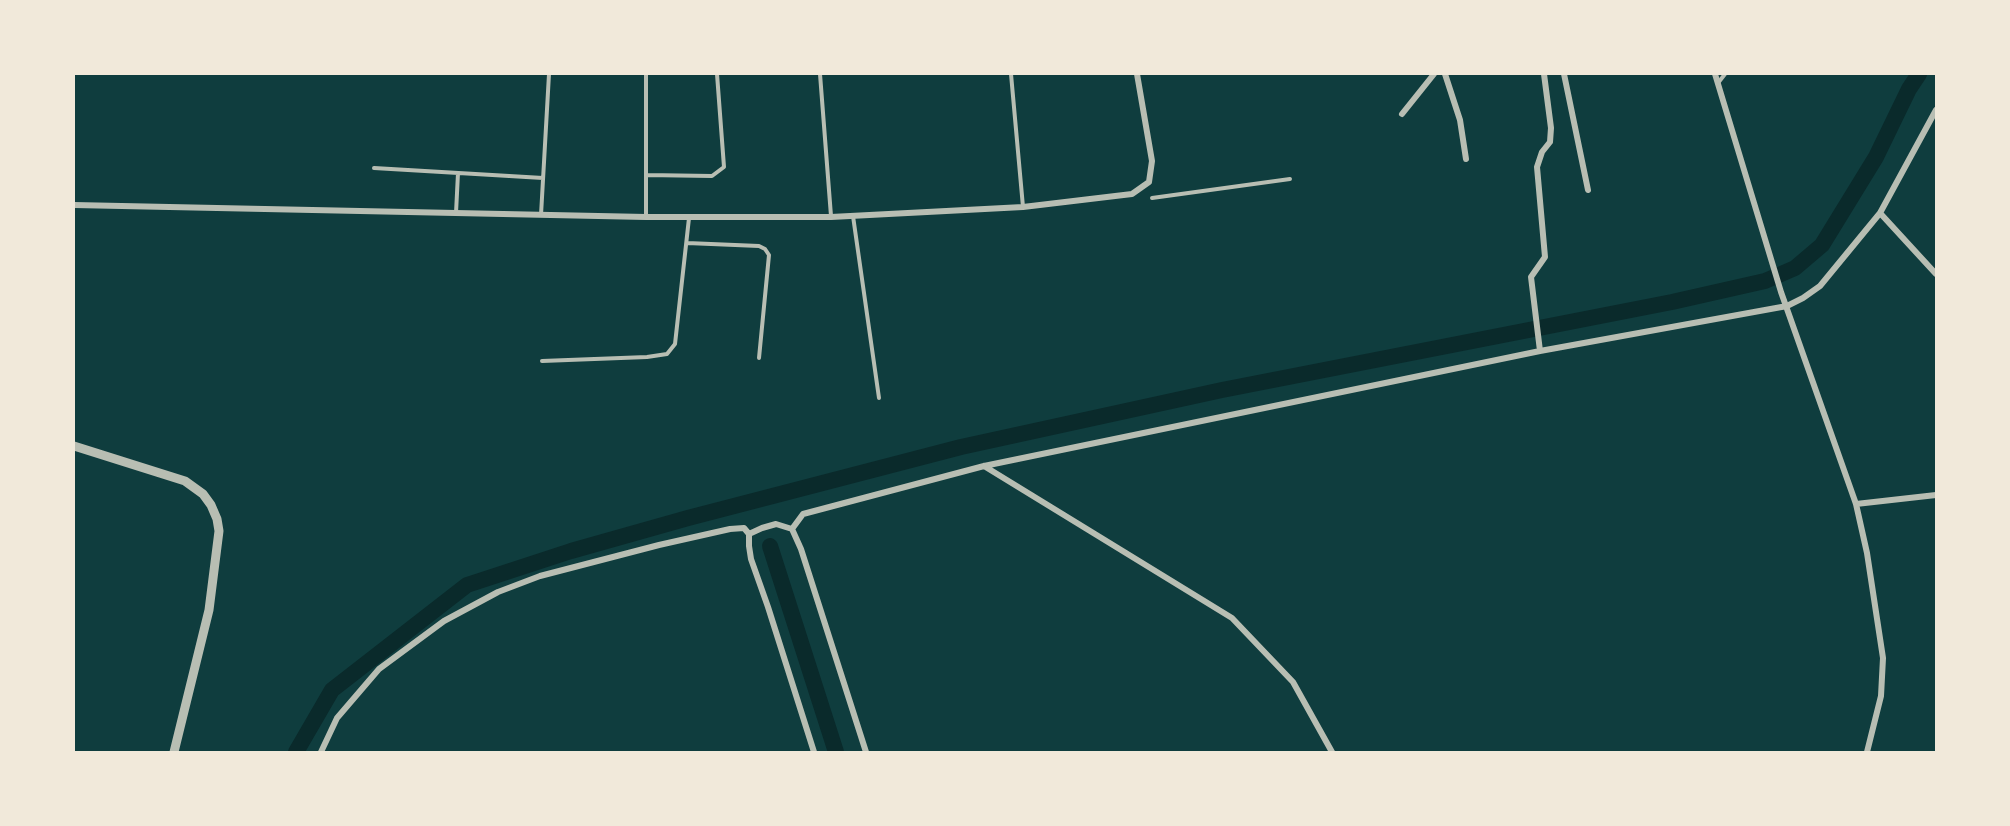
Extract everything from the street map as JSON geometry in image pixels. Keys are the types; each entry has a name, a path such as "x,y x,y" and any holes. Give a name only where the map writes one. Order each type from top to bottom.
{"street":[{"path":"74,205 646,217 831,217 1023,207 1132,194 1149,182 1152,161 1137,74"},
{"path":"1402,114 1434,74"},
{"path":"1445,74 1460,120 1466,159"},
{"path":"1540,351 1531,277 1545,257 1537,167 1542,152 1550,142 1551,135 1544,74"},
{"path":"1564,74 1588,190"},
{"path":"1715,74 1781,292 1856,504 1883,658 1881,696 1867,753"},
{"path":"792,529 803,514 984,466 1540,351 1787,306 1820,286 1880,213 1936,110"},
{"path":"1880,213 1936,274"},
{"path":"74,446 185,481 203,494 217,519 219,531 209,610 174,753"},
{"path":"984,466 1232,618 1293,682 1332,753"},
{"path":"1856,504 1936,495"},
{"path":"748,534 776,524 792,529 801,549 866,753"},
{"path":"321,753 338,718 379,669 444,621 498,592 540,576 659,545 744,528 748,534 751,559 814,753"}],"lane":[{"path":"541,215 549,74"},
{"path":"646,74 646,217"},
{"path":"646,175 712,176 724,167 717,74"},
{"path":"820,74 831,217"},
{"path":"1011,74 1023,207"},
{"path":"1718,83 1725,74"},
{"path":"374,168 543,178"},
{"path":"456,213 458,173"},
{"path":"1152,198 1290,179"},
{"path":"852,216 879,398"},
{"path":"542,361 647,357 667,354 675,344 689,217"},
{"path":"687,243 759,246 769,255 759,358"}],"waterway":[{"path":"296,752 332,690 467,585 571,551 961,447 1222,390 1672,302 1765,281 1795,268 1822,245 1876,157 1909,89 1919,74"},
{"path":"770,546 836,752"}]}
